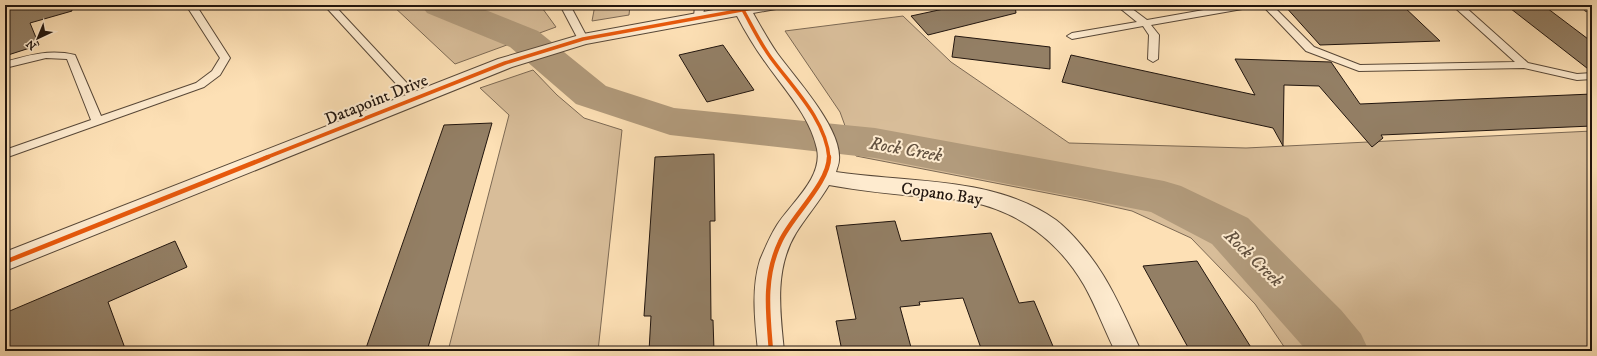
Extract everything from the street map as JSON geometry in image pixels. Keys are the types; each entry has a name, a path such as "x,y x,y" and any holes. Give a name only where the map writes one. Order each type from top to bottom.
{"street":[{"name":"Datapoint Drive","path":"5,262 505,63 576,41 700,11 743,10 770,5"},
{"path":"743,10 762,44 811,111 819,126 828,151 828,164 824,178 798,212 781,239 773,258 768,280 771,351"},
{"name":"Copano Bay","path":"824,178 972,194 1007,205 1034,216 1049,227 1074,253 1094,281 1128,351"}],"lane":[{"path":"5,154 200,85 216,73 225,58 191,5"},
{"path":"329,5 415,98"},
{"path":"565,5 576,41"},
{"path":"1121,5 1145,23 1154,35 1152,59"},
{"path":"1072,36 1248,5"},
{"path":"1267,5 1310,49 1359,68 1524,65 1577,76 1592,76"},
{"path":"1457,5 1524,65"},
{"path":"5,66 41,55 60,54 71,57 98,122"}],"shaded area":[{"path":"392,5 540,5 556,27 455,64"},
{"path":"595,5 630,5 629,15 592,21"},
{"path":"903,16 951,62 1069,143 1246,148 1592,131 1592,351 1287,351 1255,304 1191,238 1132,211 1088,201 856,156 840,112 785,31"},
{"path":"533,70 557,95 584,118 622,130 598,351 448,351 509,115 480,88"}],"building":[{"path":"5,5 71,5 72,11 30,23 39,45 5,56"},
{"path":"962,5 1015,5 1016,13 928,35 911,16"},
{"path":"1284,5 1402,5 1440,41 1320,45"},
{"path":"1506,5 1543,5 1592,42 1592,72"},
{"path":"955,36 1050,47 1050,69 952,57"},
{"path":"723,45 754,90 707,102 679,55"},
{"path":"1071,55 1255,95 1235,59 1331,62 1360,104 1592,94 1592,126 1381,135 1383,138 1372,147 1319,86 1284,85 1283,146 1273,128 1062,82"},
{"path":"492,123 427,351 365,351 444,125"},
{"path":"714,154 715,221 710,221 711,320 713,320 714,351 649,351 651,316 644,316 655,157"},
{"path":"895,221 901,241 991,233 1019,303 1034,301 1055,351 982,351 963,298 919,302 920,305 900,307 912,351 842,351 836,321 856,319 836,226"},
{"path":"175,241 187,267 108,302 126,351 5,351 5,313"},
{"path":"1197,261 1252,349 1230,351 1190,351 1143,266"}],"waterway":[{"name":"Rock Creek","path":"440,5 524,39 591,95 670,121 875,143 1164,198 1230,231 1321,326 1340,351"}],"cycle path":[{"path":"5,262 505,63 583,39 770,5"},
{"path":"743,10 754,32 816,120 828,149 829,160 819,184 786,230 774,256 768,281 771,351"}]}
